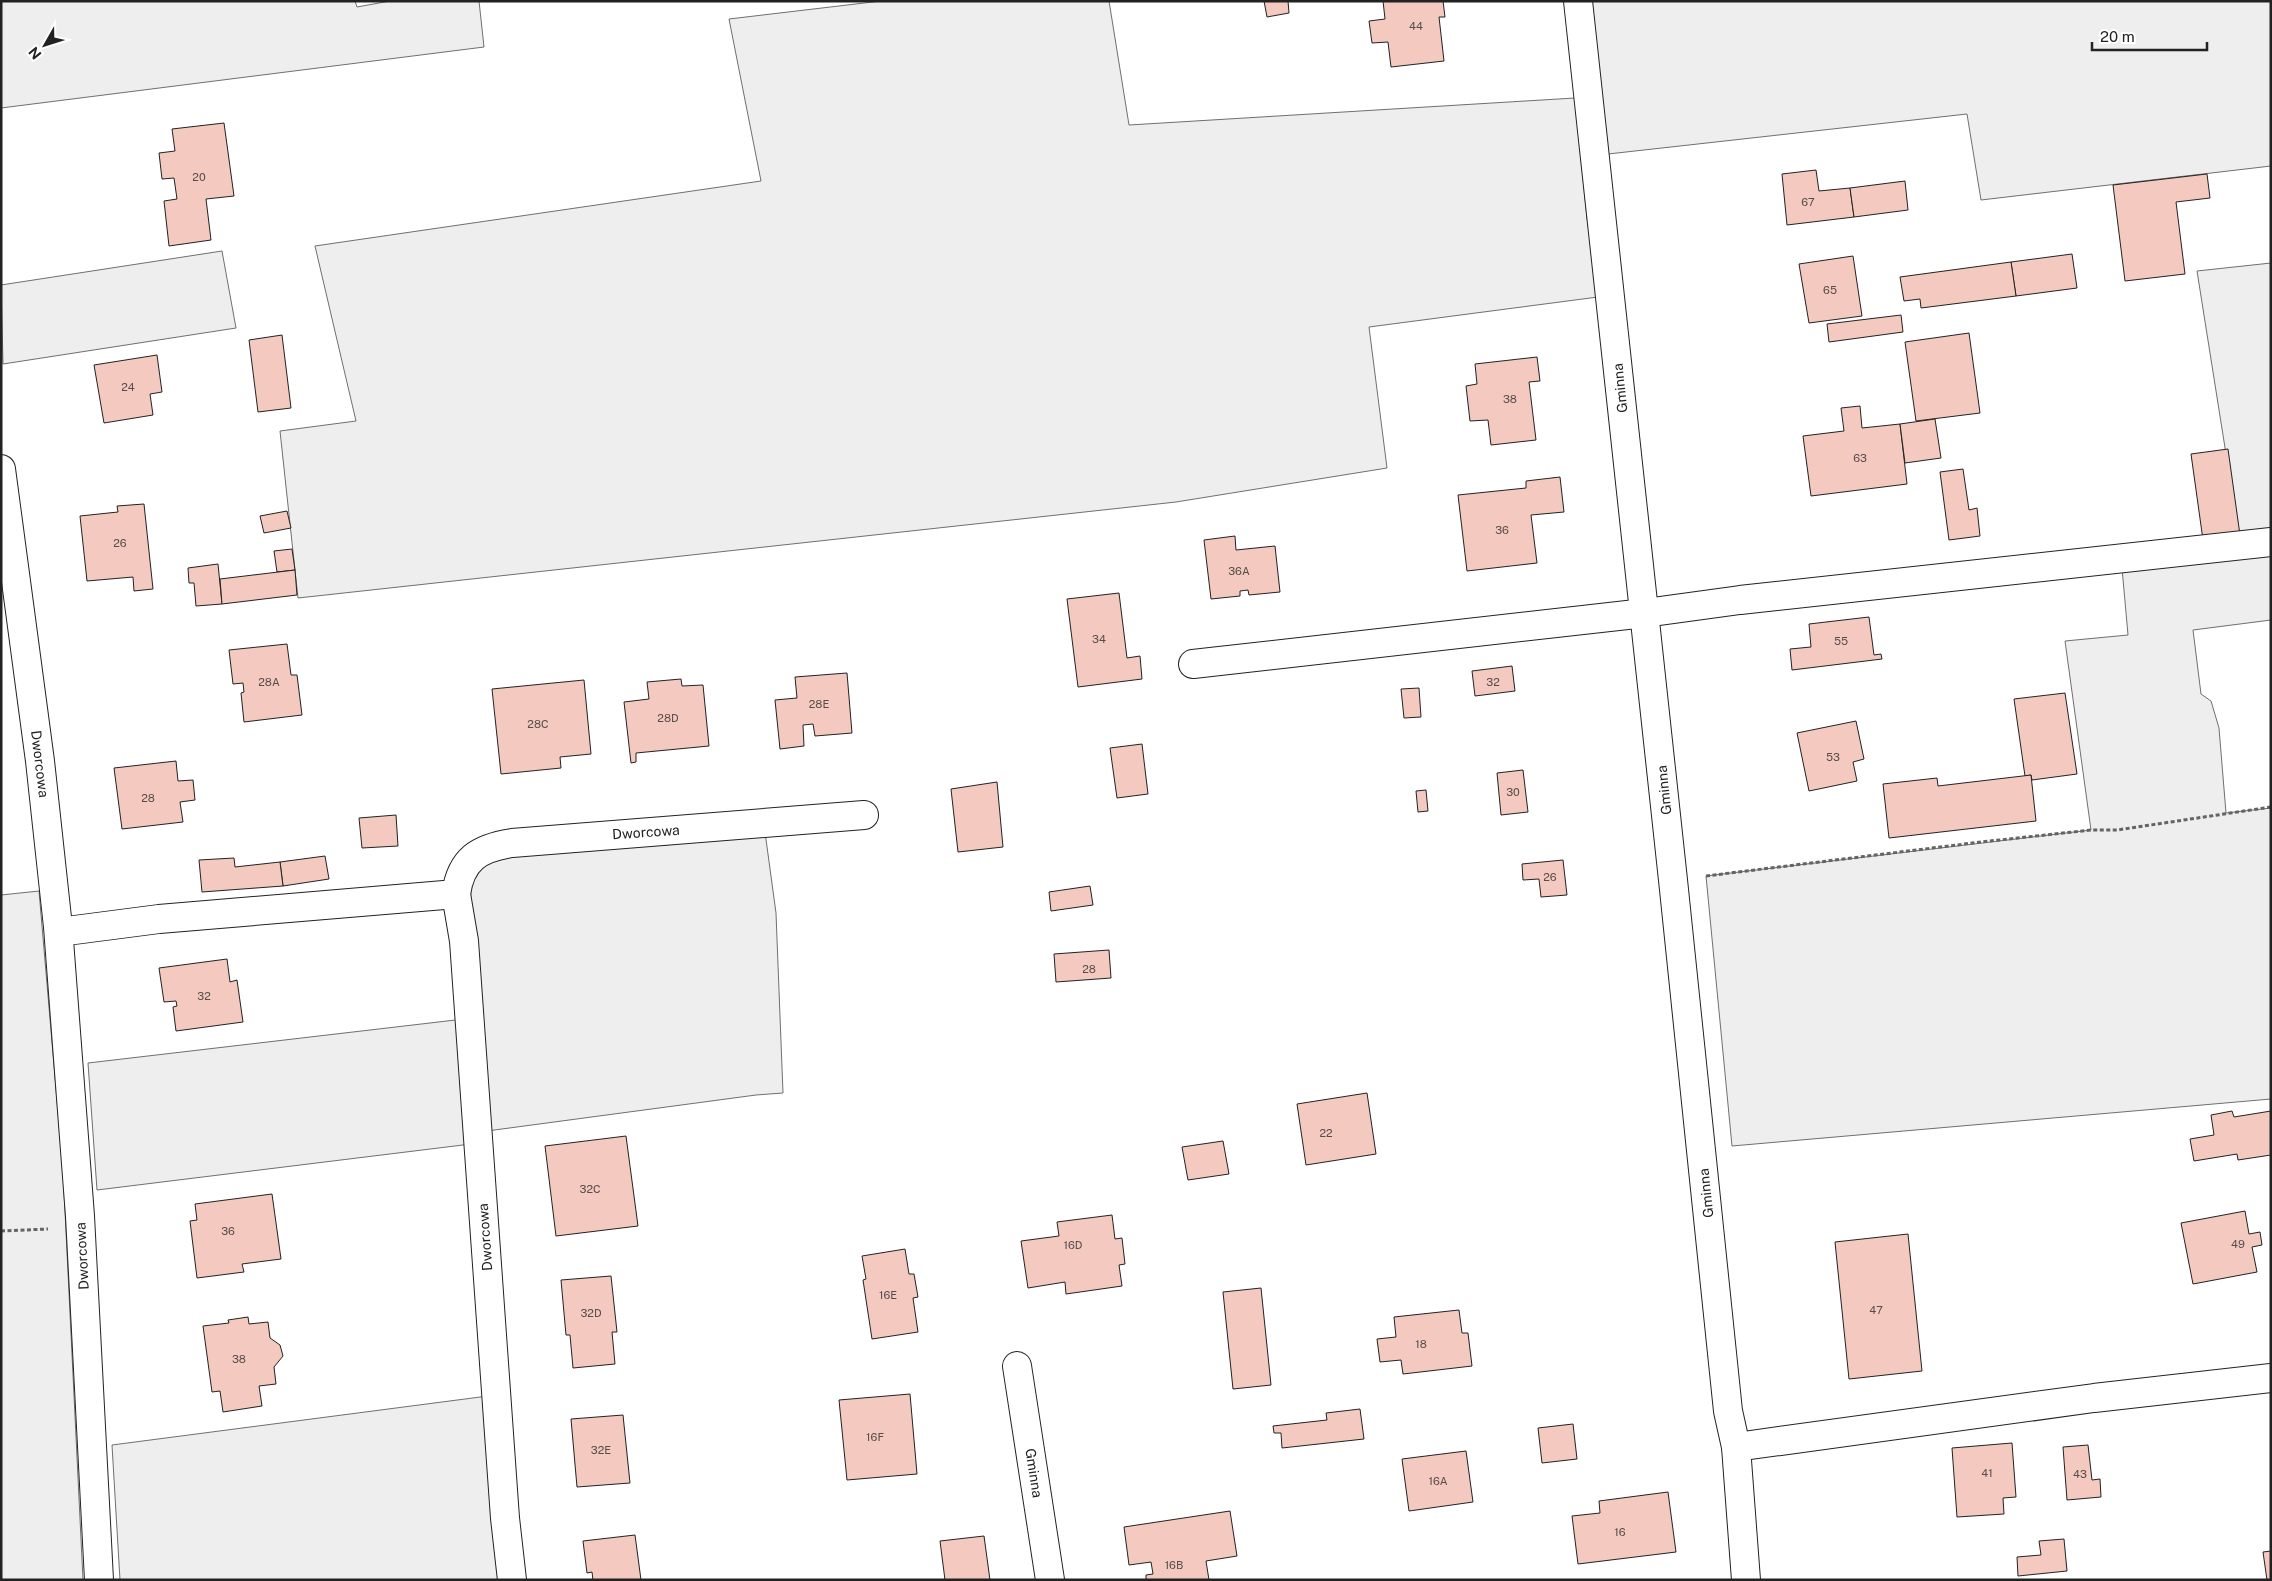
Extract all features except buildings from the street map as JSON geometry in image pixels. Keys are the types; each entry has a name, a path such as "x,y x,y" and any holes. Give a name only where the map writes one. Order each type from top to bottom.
{"street":[{"name":"Gminna","path":"1578,1 1674,880 1728,1411 1736,1447 1746,1580"},
{"name":"Dworcowa","path":"1,468 9,598 40,761 58,932 80,1227 99,1580"},
{"path":"1193,664 1645,613 1750,599 2271,542"},
{"name":"Dworcowa","path":"512,1580 505,1518 464,941 456,894 458,877 473,857 489,847 512,843 864,815"},
{"path":"58,932 168,918 456,894"},
{"name":"Gminna","path":"1017,1366 1050,1580"},
{"path":"1736,1447 2094,1398 2271,1378"}],"path":[{"path":"1674,880 1981,842 2091,830 2117,830 2271,807"},
{"path":"1,1231 80,1227"}],"shaded area":[{"path":"1,1 355,1 357,7 390,1 479,1 484,47 1,108"},
{"path":"881,1 1109,1 1129,125 1575,98 1587,218 1598,297 1369,327 1387,468 1176,502 298,598 280,431 356,421 315,246 761,181 729,19"},
{"path":"1588,1 2271,1 2271,166 1981,200 1967,114 1608,154"},
{"path":"222,251 236,328 3,364 1,285"},
{"path":"2271,263 2271,532 2239,536 2197,271"},
{"path":"2271,550 2271,620 2193,630 2201,694 2211,701 2219,728 2226,813 2271,808 2271,1099 1732,1146 1706,876 2091,830 2065,641 2128,635 2122,568"},
{"path":"765,832 776,913 783,1093 487,1131 470,919 471,883 477,871 488,861 516,853 666,845"},
{"path":"39,891 63,1170 83,1580 1,1580 1,895"},
{"path":"464,1019 471,1144 97,1190 88,1063"},
{"path":"488,1396 500,1580 120,1580 112,1445"}]}
